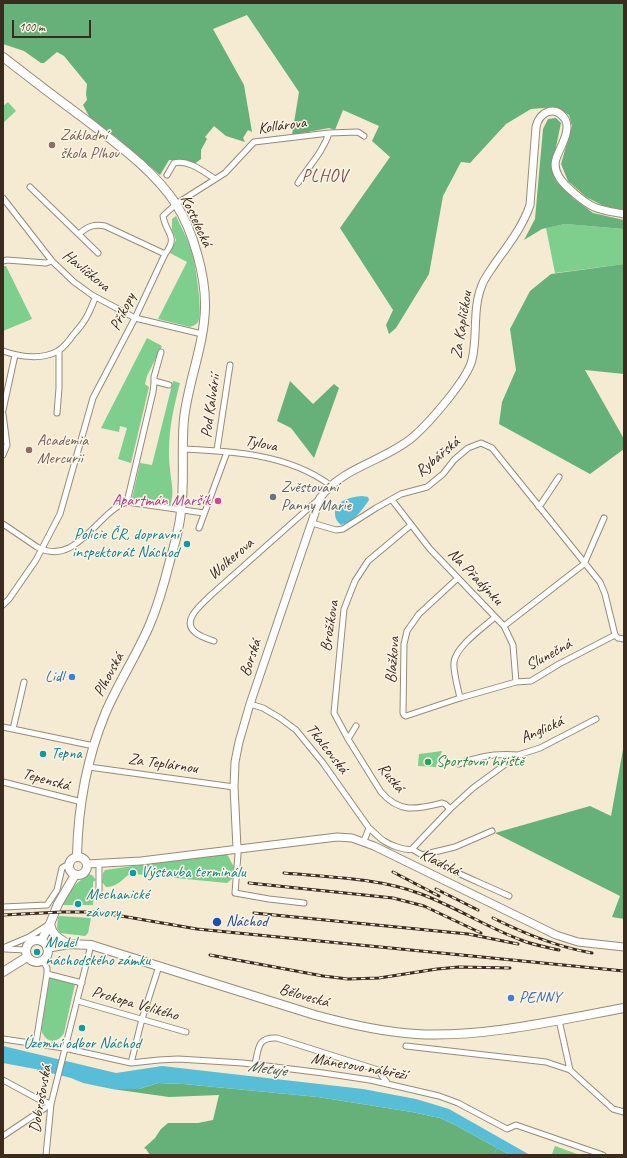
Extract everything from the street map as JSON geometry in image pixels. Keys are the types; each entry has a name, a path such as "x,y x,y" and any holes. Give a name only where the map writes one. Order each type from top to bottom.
{"main road":[{"name":"Kostelecká","path":"3,57 142,165 162,185 176,204 190,235 198,258 202,273 205,306 202,334 187,397 182,449"},
{"name":"Plhovská","path":"77,856 82,802 94,746 106,713 137,653 158,605 177,537 181,511 182,449"},
{"path":"77,856 84,858 87,864 84,874 75,875 71,871 70,866 72,860 77,856"},
{"path":"41,941 58,904 75,875"},
{"path":"50,924 52,931 56,936 68,944"},
{"path":"33,941 41,941 47,948 47,955 43,960 36,962 33,961 27,953 27,946 33,941"},
{"name":"Běloveská","path":"47,948 68,944 91,945 352,1025 379,1030 417,1034 444,1034 502,1029 624,1008"},
{"path":"3,972 27,953"}],"street":[{"name":"Za Kapličkou","path":"330,486 336,481 402,445 413,437 428,423 468,371 472,360 476,315 482,286 486,277 518,231 530,205 538,120 546,112 552,111 559,113 565,118 567,128 556,160 558,176 568,187 593,207 624,214"},
{"name":"Kollárova","path":"176,204 225,173 254,142 328,133 358,132 364,136"},
{"path":"298,183 326,140 328,133"},
{"path":"168,176 174,163 178,162 188,164 199,169 215,179"},
{"path":"30,187 98,253"},
{"name":"Havlíčkova","path":"3,198 52,261 74,282 95,298 135,318 202,334"},
{"name":"Příkopy","path":"43,550 60,514 93,398 135,318 165,254 172,243 172,238 164,222 163,216 176,204"},
{"path":"79,234 86,227 96,224 105,226 165,254"},
{"path":"3,255 5,261 46,263 52,261"},
{"path":"3,351 15,355 34,357 59,350 88,317 95,298"},
{"path":"57,413 59,388 59,350"},
{"path":"127,502 160,352"},
{"path":"3,410 15,355"},
{"name":"Pod Kalvárií","path":"217,450 230,365"},
{"path":"154,381 169,385"},
{"path":"3,414 7,445 3,455"},
{"name":"Rybářská","path":"312,523 336,530 343,529 401,494 427,487 443,474 454,460 468,448 481,443 492,448 600,582 615,635"},
{"name":"Tylova","path":"182,449 217,450 250,454 282,462 316,476 330,486"},
{"path":"199,528 227,452"},
{"path":"539,506 559,477"},
{"name":"Borská","path":"238,851 234,762 250,704 320,498 330,486"},
{"name":"Wolkerova","path":"214,641 198,634 192,628 190,618 194,612 211,595 320,498"},
{"name":"Na Přadýnku","path":"392,500 430,549 504,626 513,645 516,682"},
{"path":"3,524 43,550 53,551 64,549 76,544 88,535 111,510 120,504 127,502 204,514"},
{"path":"504,626 584,564 604,518"},
{"name":"Brožíkova","path":"336,686 344,609 355,581 368,561 411,524"},
{"path":"3,605 9,600 43,550"},
{"name":"Blažkova","path":"404,715 404,644 407,631 419,614 458,578"},
{"path":"460,698 454,666 455,656 466,643 495,617"},
{"path":"615,635 618,638 624,638"},
{"name":"Slunečná","path":"404,715 406,716 460,698 516,682 531,681 559,664 615,635"},
{"path":"13,729 24,682"},
{"name":"Ruská","path":"336,686 334,713 348,739 381,792 391,801 408,808 416,809 442,803 450,809"},
{"name":"Tkalcovská","path":"250,704 263,708 280,718 300,734 369,828 384,841 406,850 412,849 509,896"},
{"name":"Anglická","path":"412,849 450,809 474,788 518,755 540,748 596,719"},
{"path":"348,739 356,726"},
{"path":"3,727 94,746"},
{"path":"459,764 473,758 498,754 518,755"},
{"name":"Za Teplárnou","path":"89,767 234,787"},
{"name":"Tepenská","path":"3,782 82,802"},
{"path":"364,841 369,828"},
{"path":"422,855 454,847 492,831"},
{"name":"Kladská","path":"87,864 141,861 238,851 337,837 352,838 364,841 556,935 578,942 624,947"},
{"path":"238,851 235,890 269,899 304,903"},
{"path":"99,864 99,893"},
{"path":"3,906 47,905 57,890 62,867 70,866"},
{"path":"3,949 29,937 50,924"},
{"name":"Dobrošovská","path":"46,1155 51,1104 62,1055 78,1001 91,945"},
{"path":"3,949 27,953"},
{"path":"36,1043 47,974 47,968 43,960"},
{"path":"131,1063 142,1020 159,966"},
{"path":"47,974 82,982"},
{"name":"Prokopa Velikého","path":"78,1001 186,1032"},
{"path":"559,1020 570,1070"},
{"path":"255,1064 261,1042 267,1038 277,1038 378,1070 388,1084"},
{"name":"Mánesovo nábřeží","path":"3,1039 64,1048 131,1063 178,1059 255,1064 323,1073 388,1084 434,1095 458,1103 506,1129 516,1124 604,1155"},
{"path":"406,1046 546,1062 570,1070 613,1109 624,1112"},
{"path":"3,1080 38,1099 51,1104"},
{"path":"3,1136 51,1104"}],"green space":[{"path":"3,3 624,3 624,210 604,206 586,197 568,181 561,164 572,126 569,115 556,107 531,109 506,124 470,163 461,162 443,196 429,274 396,328 389,334 386,325 393,310 340,228 390,157 372,141 379,126 343,110 335,130 329,128 292,135 299,92 247,15 213,29 244,85 252,132 248,130 243,138 245,142 226,136 214,126 205,137 207,139 201,150 201,159 193,165 186,160 169,160 160,175 116,137 90,118 83,105 87,100 87,84 64,56 57,52 44,63 41,63 24,51 3,44"},
{"path":"8,102 16,111 3,123 3,106"},
{"path":"556,118 561,123 552,166 556,181 573,198 593,213 624,220 624,229 565,224 542,229 524,240 535,219 543,129 548,119"},
{"path":"176,216 192,252 197,280 200,310 199,317 198,322 190,327 158,319 187,262 170,253 176,240 172,230 172,219"},
{"path":"565,224 624,229 624,264 555,273 546,228"},
{"path":"624,264 624,374 585,370 624,439 624,449 590,474 499,424 502,402 516,370 510,329 530,291 551,274"},
{"path":"3,266 6,266 32,319 3,331"},
{"path":"147,338 162,346 147,376 145,384 149,387 131,463 118,459 127,428 120,426 119,432 101,428"},
{"path":"173,381 180,383 174,408 169,442 172,492 170,506 132,499 140,463 152,465"},
{"path":"290,381 313,404 334,384 339,388 314,458 291,428 277,421"},
{"path":"624,744 624,919 612,917 620,896 495,833 590,806 611,816"},
{"path":"442,751 436,767 418,766 419,754"},
{"path":"225,853 234,866 233,878 227,883 135,874 133,876 128,875 113,886 106,887 102,882 103,873 105,870"},
{"path":"88,874 92,875 96,880 93,882 93,905 61,905 75,885"},
{"path":"58,917 91,918 88,933 85,936 60,933 57,928"},
{"path":"50,977 75,984 64,1033 54,1041 45,1037 42,1033 41,1027"},
{"path":"158,1083 184,1084 318,1097 412,1112 440,1118 510,1155 150,1155 144,1148 168,1123 198,1123 213,1120 219,1095 169,1097 112,1089 139,1089"},
{"path":"555,1146 580,1155 553,1155"}],"water":[{"path":"362,496 368,497 369,500 354,518 341,525 337,521 335,515 337,505 344,500"},
{"path":"3,1046 116,1073 162,1066 363,1089 416,1099 449,1109 530,1155 510,1155 440,1118 318,1097 184,1084 158,1083 139,1089 112,1089 83,1083 71,1078 35,1069 3,1063"}],"waterway":[{"path":"495,1152 497,1147"}],"railway":[{"path":"393,872 439,896"},
{"path":"284,873 371,881 405,889 434,899 521,940 535,945 559,950"},
{"path":"249,883 393,898 424,906 481,933"},
{"path":"436,889 478,910"},
{"path":"3,915 98,912 197,929 624,971"},
{"path":"254,913 468,934 518,944"},
{"path":"493,918 541,939 592,953"},
{"path":"210,955 323,976 348,979 379,978 459,967 510,968"}],"place":[{"name":"Základní škola Plhov","path":"52,145"},
{"name":"Academia Mercurii","path":"29,450"},
{"name":"Zvěstování Panny Marie","path":"273,497"},
{"name":"Apartmán Maršík","path":"218,501"},
{"name":"Policie ČR, dopravní inspektorát Náchod","path":"187,544"},
{"name":"Lidl","path":"72,677"},
{"name":"Tepna","path":"43,754"},
{"name":"Sportovní hřiště","path":"428,762"},
{"name":"Výstavba terminálu","path":"133,873"},
{"name":"Mechanické závory","path":"78,904"},
{"name":"Náchod","path":"217,922"},
{"name":"Model náchodského zámku","path":"37,952"},
{"name":"PENNY","path":"511,998"},
{"name":"Územní odbor Náchod","path":"82,1028"}],"district":[{"name":"PLHOV","path":"325,177"}],"water label":[{"name":"Metuje","path":"267,1069"}]}
